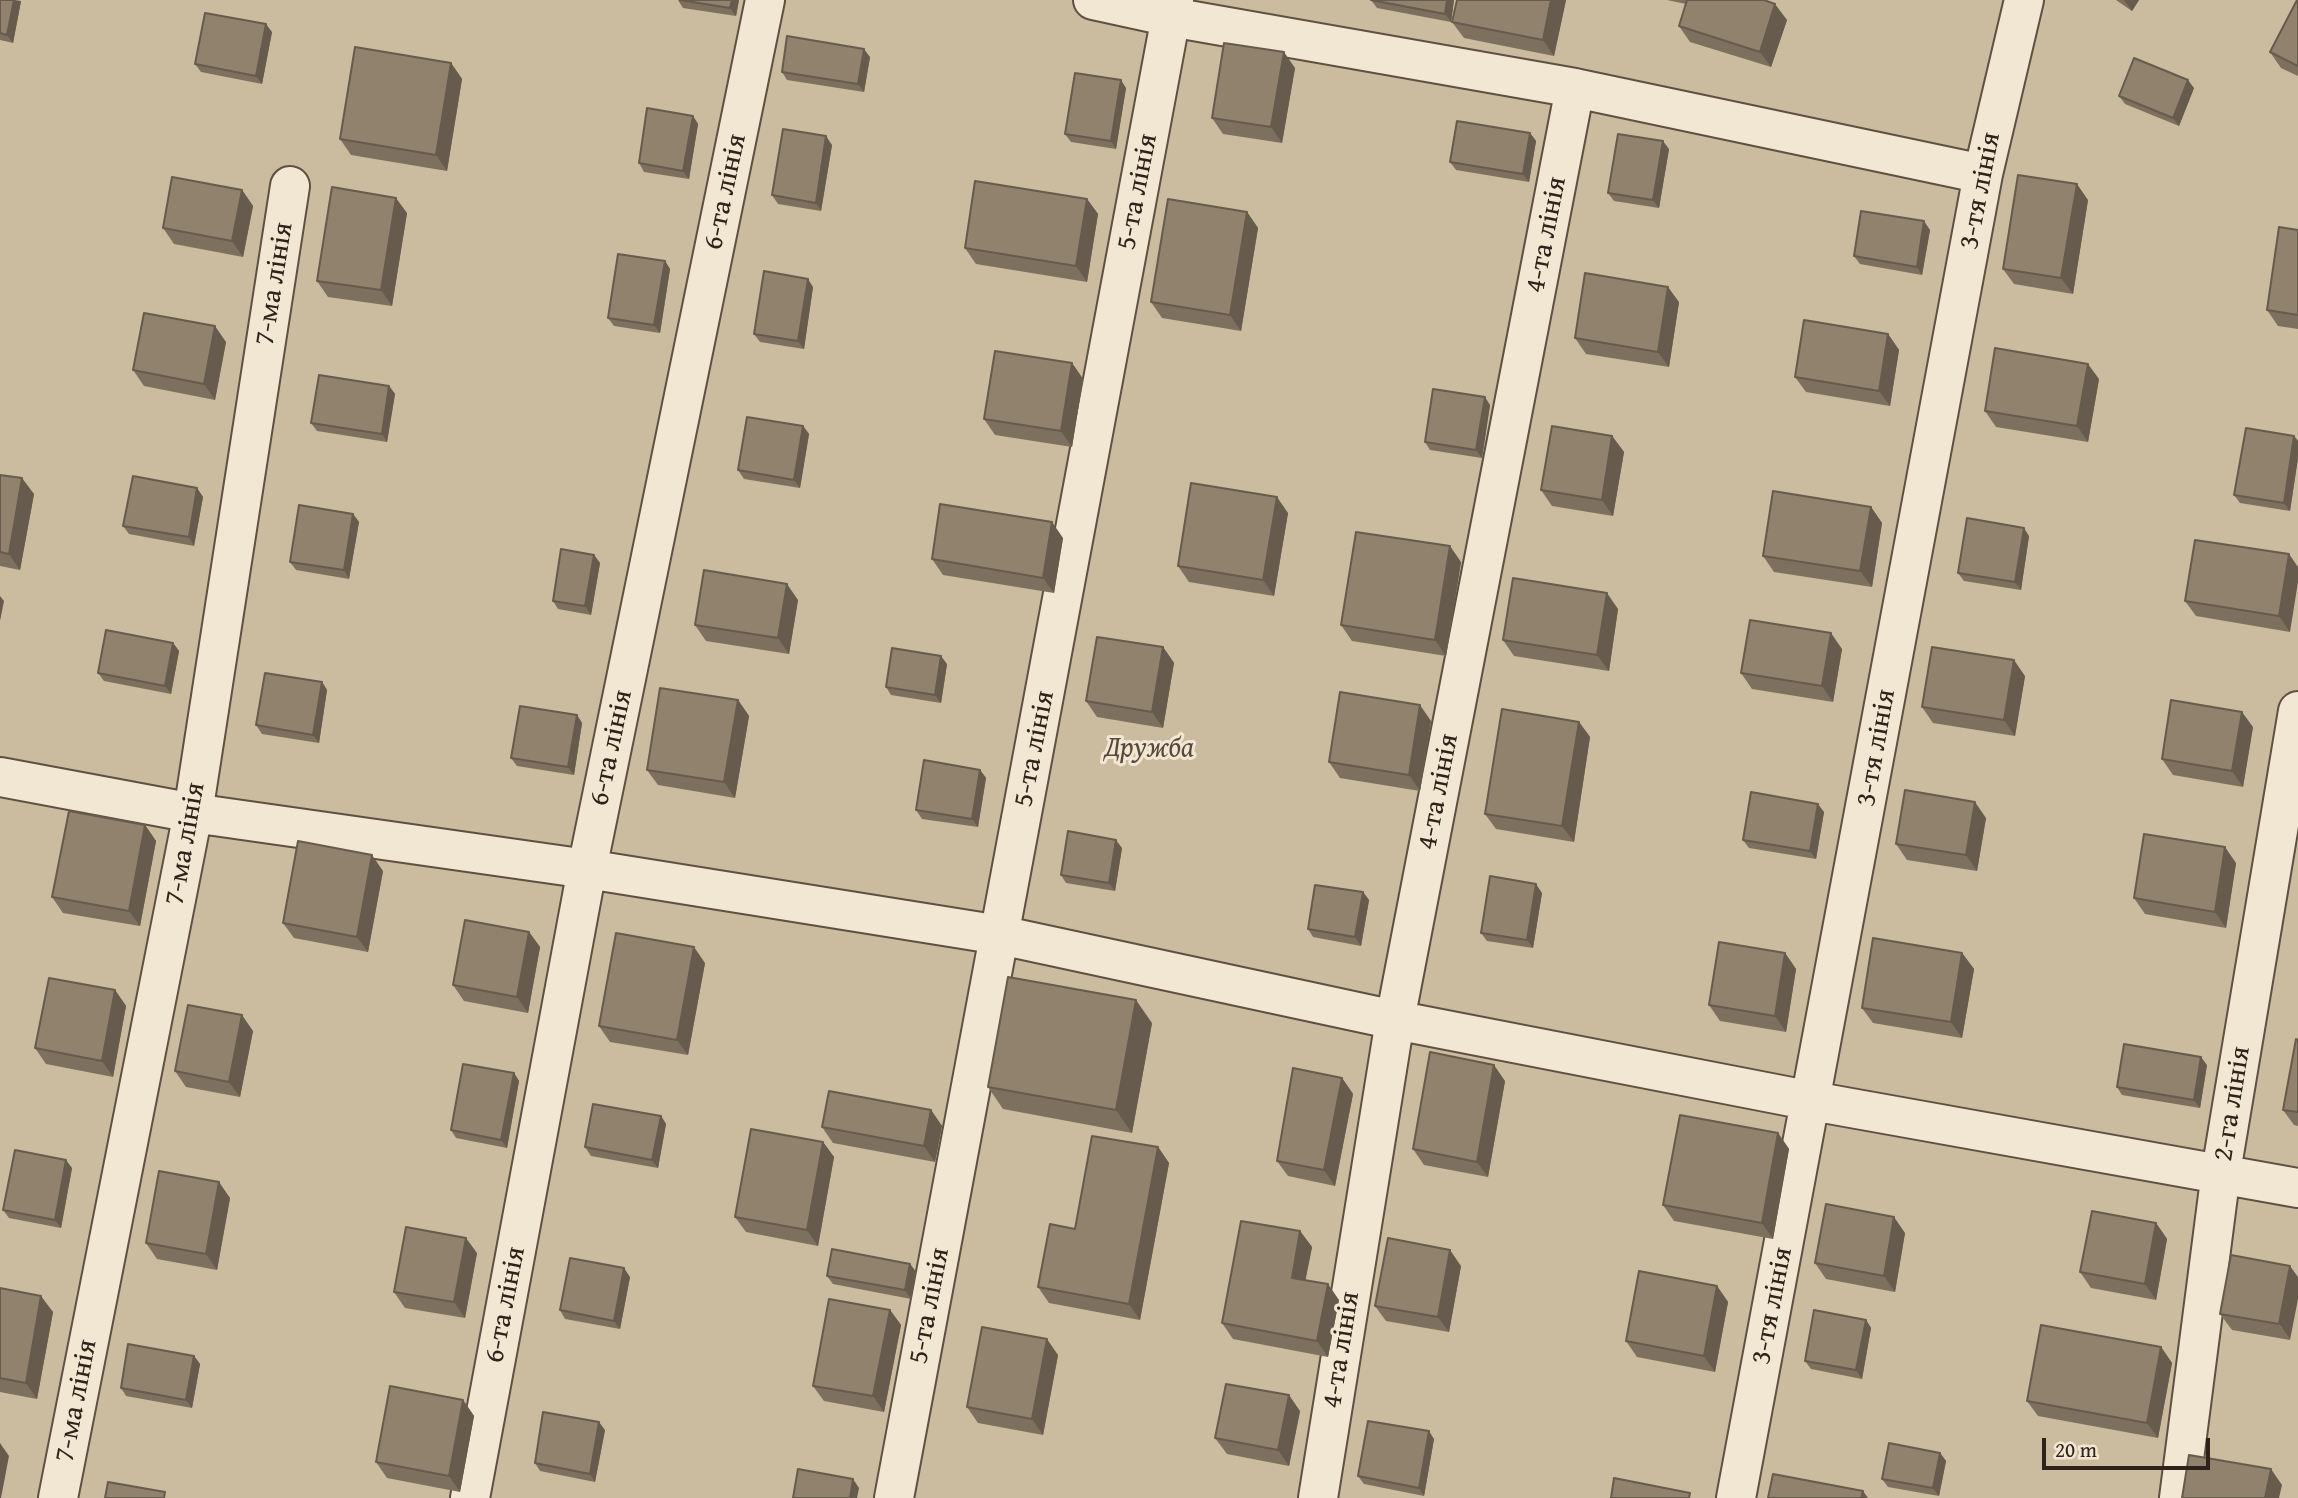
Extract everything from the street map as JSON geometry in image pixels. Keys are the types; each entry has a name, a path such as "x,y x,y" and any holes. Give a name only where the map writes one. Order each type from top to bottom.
{"street":[{"name":"6-та лінія","path":"470,1498 587,869 765,0"},
{"path":"1093,0 1172,8 1576,88 1983,174"},
{"name":"3-тя лінія","path":"1736,1498 1983,174 2024,0"},
{"name":"5-та лінія","path":"894,1498 1172,8"},
{"name":"4-та лінія","path":"1318,1498 1395,1020 1576,88"},
{"name":"7-ма лінія","path":"58,1498 193,813 290,186"},
{"name":"2-га лінія","path":"2179,1498 2221,1172 2298,711"},
{"path":"0,777 193,813 587,869 1000,935 1395,1020 1812,1101 2221,1172 2298,1188"}],"green space":[{"name":"Дружба","path":"0,0 2298,0 2298,1498 0,1498"}],"building":[{"path":"0,0 14,0 7,35 0,33"},
{"path":"680,0 732,0 730,8"},
{"path":"1371,0 1447,0 1445,14"},
{"path":"1457,0 1551,0 1543,40 1452,22"},
{"path":"1687,0 1764,0 1775,4 1760,52 1679,26"},
{"path":"2298,0 2298,66 2270,52"},
{"path":"205,13 266,24 256,76 195,64"},
{"path":"787,36 864,49 858,84 782,72"},
{"path":"1224,43 1284,52 1271,127 1212,118"},
{"path":"355,47 451,63 436,155 340,139"},
{"path":"2134,58 2188,80 2173,118 2119,96"},
{"path":"1075,73 1121,80 1111,141 1065,134"},
{"path":"647,108 693,116 683,171 639,163"},
{"path":"1457,121 1530,133 1523,174 1450,162"},
{"path":"783,129 826,136 816,203 772,195"},
{"path":"1618,134 1663,141 1653,200 1608,193"},
{"path":"2018,175 2077,184 2061,278 2003,269"},
{"path":"172,177 242,190 232,241 163,228"},
{"path":"975,181 1087,199 1076,266 965,248"},
{"path":"332,187 396,198 381,290 317,281"},
{"path":"1168,199 1247,212 1230,315 1151,302"},
{"path":"1861,211 1924,221 1917,267 1854,256"},
{"path":"2279,227 2298,230 2298,315 2267,310"},
{"path":"618,254 665,261 654,325 608,318"},
{"path":"764,271 808,279 798,341 754,334"},
{"path":"1585,273 1668,287 1658,352 1575,338"},
{"path":"144,313 215,326 204,384 133,370"},
{"path":"1804,320 1888,334 1879,391 1795,377"},
{"path":"1995,348 2088,364 2077,426 1985,411"},
{"path":"995,351 1072,363 1061,431 984,419"},
{"path":"319,375 389,386 382,434 311,423"},
{"path":"1433,389 1485,397 1476,450 1425,442"},
{"path":"747,417 803,426 794,480 738,470"},
{"path":"1552,426 1612,436 1602,500 1541,490"},
{"path":"2246,428 2294,436 2284,503 2234,495"},
{"path":"0,475 22,478 9,554 0,552"},
{"path":"133,476 197,488 189,537 123,526"},
{"path":"1191,483 1277,497 1263,580 1178,566"},
{"path":"1773,491 1871,507 1860,571 1763,556"},
{"path":"940,504 1052,522 1043,578 932,559"},
{"path":"299,505 353,514 344,570 290,562"},
{"path":"1967,518 2024,528 2015,582 1958,573"},
{"path":"1356,532 1450,546 1435,640 1341,625"},
{"path":"2195,540 2289,554 2279,616 2185,601"},
{"path":"561,549 594,555 585,606 553,601"},
{"path":"704,570 787,584 778,638 695,625"},
{"path":"1513,578 1607,593 1597,655 1503,640"},
{"path":"1750,620 1831,633 1822,686 1741,673"},
{"path":"106,630 173,643 165,686 98,673"},
{"path":"1097,637 1163,647 1152,712 1086,701"},
{"path":"1932,647 2014,660 2004,720 1922,707"},
{"path":"892,648 941,656 935,695 886,687"},
{"path":"265,673 322,682 313,735 256,725"},
{"path":"660,688 738,700 724,782 647,770"},
{"path":"1340,692 1420,705 1409,775 1329,762"},
{"path":"2171,700 2242,712 2232,771 2162,759"},
{"path":"520,706 577,715 568,767 511,758"},
{"path":"1502,709 1579,722 1562,826 1485,814"},
{"path":"924,760 980,770 972,819 916,810"},
{"path":"1905,790 1975,802 1966,855 1896,844"},
{"path":"1751,792 1818,804 1810,851 1743,840"},
{"path":"69,811 145,825 129,911 52,897"},
{"path":"1068,831 1116,840 1109,883 1061,875"},
{"path":"2144,834 2225,847 2215,912 2134,898"},
{"path":"298,841 372,855 357,937 283,923"},
{"path":"1490,876 1536,884 1527,940 1481,933"},
{"path":"1315,885 1363,892 1355,937 1308,929"},
{"path":"465,920 529,932 517,997 453,985"},
{"path":"616,933 694,947 677,1040 599,1026"},
{"path":"1873,938 1962,953 1951,1022 1862,1008"},
{"path":"1719,942 1785,953 1775,1016 1709,1005"},
{"path":"1008,977 1136,1000 1116,1110 988,1087"},
{"path":"49,978 115,990 102,1061 35,1048"},
{"path":"188,1005 242,1015 229,1082 175,1071"},
{"path":"2296,1039 2298,1040 2298,1112 2283,1110"},
{"path":"2124,1044 2201,1057 2194,1100 2117,1087"},
{"path":"1430,1052 1494,1065 1477,1162 1413,1149"},
{"path":"463,1064 514,1073 501,1140 451,1130"},
{"path":"1293,1068 1342,1078 1324,1170 1277,1161"},
{"path":"829,1091 931,1110 924,1146 822,1127"},
{"path":"593,1104 661,1116 652,1160 585,1147"},
{"path":"1680,1115 1778,1133 1762,1223 1663,1205"},
{"path":"751,1129 823,1142 807,1230 735,1217"},
{"path":"1092,1136 1158,1147 1129,1304 1038,1287 1050,1224 1075,1229"},
{"path":"15,1150 66,1160 55,1220 3,1210"},
{"path":"159,1171 219,1182 206,1254 146,1243"},
{"path":"1826,1204 1894,1217 1884,1276 1815,1263"},
{"path":"2092,1211 2156,1223 2145,1284 2080,1272"},
{"path":"1241,1221 1300,1231 1292,1278 1328,1284 1317,1341 1222,1323"},
{"path":"406,1227 466,1238 454,1302 394,1292"},
{"path":"1388,1238 1450,1250 1438,1317 1375,1306"},
{"path":"832,1249 910,1264 905,1290 827,1276"},
{"path":"2231,1255 2290,1266 2279,1324 2220,1314"},
{"path":"570,1258 624,1268 614,1321 560,1310"},
{"path":"1639,1271 1717,1286 1704,1356 1626,1341"},
{"path":"0,1288 41,1296 26,1383 0,1378"},
{"path":"829,1299 890,1310 873,1396 813,1386"},
{"path":"1814,1310 1866,1320 1856,1370 1805,1361"},
{"path":"2041,1325 2161,1347 2147,1423 2027,1401"},
{"path":"982,1327 1047,1339 1032,1419 967,1407"},
{"path":"128,1344 194,1356 186,1400 121,1388"},
{"path":"1226,1384 1289,1395 1278,1450 1215,1438"},
{"path":"390,1386 463,1400 449,1476 376,1462"},
{"path":"543,1412 599,1422 590,1474 535,1463"},
{"path":"1368,1421 1429,1431 1419,1488 1358,1476"},
{"path":"1889,1443 1940,1453 1933,1488 1882,1479"},
{"path":"2189,1455 2271,1469 2265,1498 2182,1498"},
{"path":"798,1469 853,1479 850,1498 793,1498"},
{"path":"1773,1474 1863,1491 1861,1498 1768,1498"},
{"path":"1614,1478 1690,1493 1689,1498 1611,1498"},
{"path":"108,1482 165,1492 164,1498 105,1498"}]}
